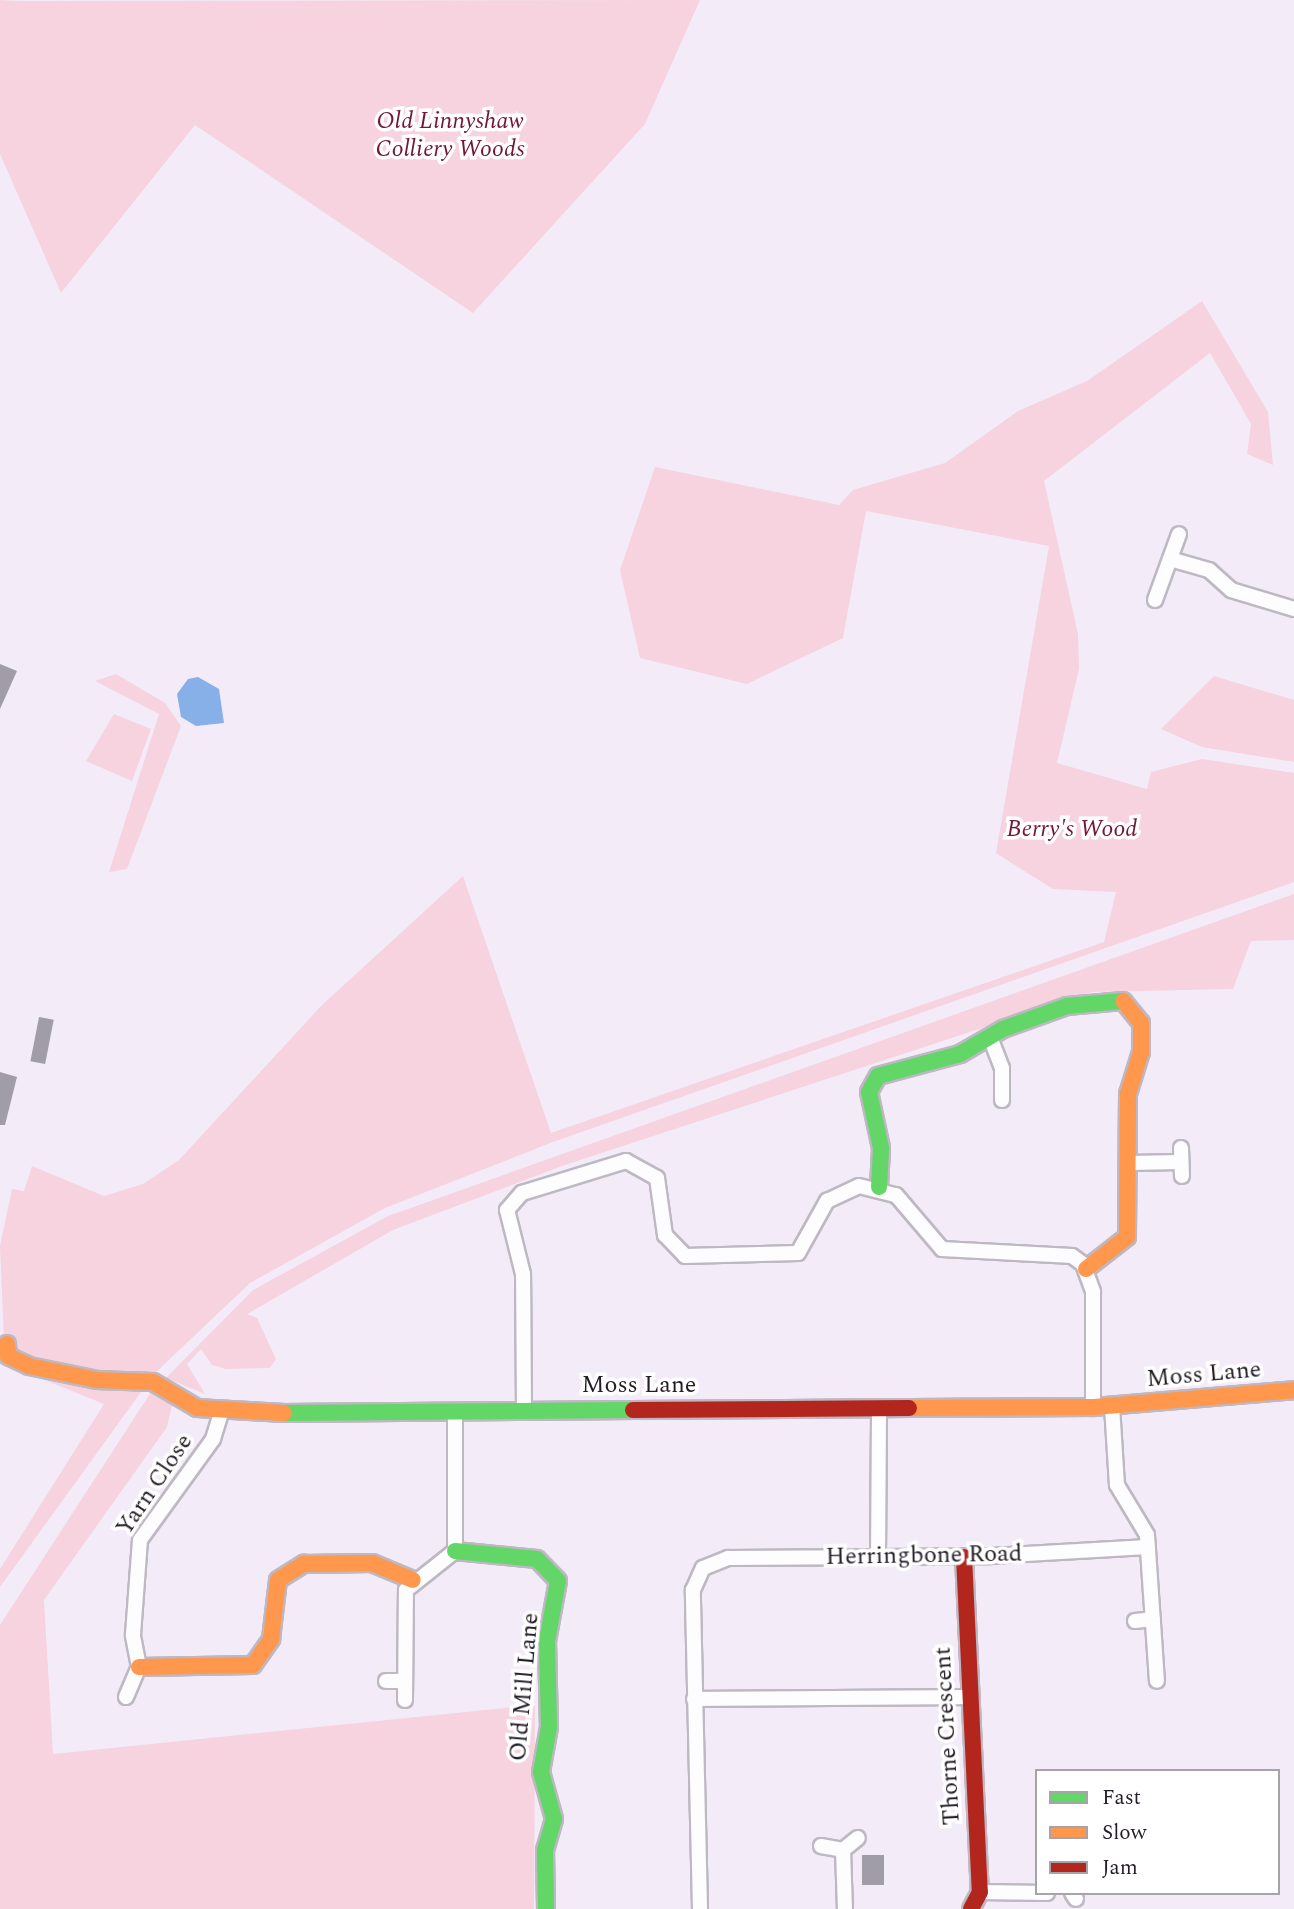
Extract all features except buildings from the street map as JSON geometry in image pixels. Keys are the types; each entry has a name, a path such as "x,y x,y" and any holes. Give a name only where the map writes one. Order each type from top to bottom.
{"street":[{"path":"1155,600 1179,534"},
{"path":"1170,559 1209,569 1231,590 1294,609"},
{"path":"879,1186 882,1161 870,1103 872,1083 884,1073 960,1054 990,1037 1094,998 1129,1002 1141,1023 1142,1052 1128,1094 1127,1237 1086,1269"},
{"path":"990,1037 1002,1068 1002,1100"},
{"path":"524,1409 523,1274 506,1217 522,1193 610,1162 634,1162 661,1187 665,1235 676,1251 696,1258 785,1258 805,1244 827,1201 859,1186 879,1186 912,1208 930,1242 942,1249 1058,1251 1086,1269 1093,1292 1093,1406"},
{"path":"1129,1163 1181,1162"},
{"name":"Moss Lane","path":"6,1344 8,1356 29,1366 97,1380 153,1382 197,1408 221,1413 1112,1406 1294,1390"},
{"path":"1112,1406 1117,1485 1144,1524 1148,1547 1157,1681"},
{"path":"878,1558 879,1409"},
{"path":"405,1700 404,1601 412,1580 445,1565 455,1551 455,1410"},
{"name":"Yarn Close","path":"139,1667 132,1649 140,1540 213,1438 221,1413"},
{"name":"Herringbone Road","path":"694,1699 693,1590 704,1568 728,1558 964,1557 1148,1547"},
{"name":"Old Mill Lane","path":"455,1551 537,1559 558,1581 547,1641 549,1727 541,1772 554,1819 545,1850 546,1909"},
{"name":"Thorne Crescent","path":"964,1557 968,1698 980,1892"},
{"path":"126,1697 139,1667 253,1665 271,1639 278,1580 304,1564 372,1563 412,1580"},
{"path":"1135,1620 1153,1619"},
{"path":"386,1681 405,1681"},
{"path":"700,1909 694,1699 968,1698"},
{"path":"821,1846 843,1850 859,1838"},
{"path":"843,1850 845,1909"},
{"path":"971,1909 980,1892 1035,1893"}],"green space":[{"name":"Old Linnyshaw Colliery Woods","path":"0,0 700,0 645,124 473,313 195,125 61,293 0,154"},
{"name":"Berry's Wood","path":"1202,301 1268,412 1273,465 1247,454 1251,424 1210,353 1044,481 1078,634 1079,669 1057,763 1147,789 1151,772 1202,759 1294,773 1294,882 553,1142 385,1208 250,1283 154,1374 0,1587 0,1569 104,1404 5,1364 0,1246 12,1189 24,1191 32,1166 104,1196 143,1184 179,1160 322,1005 463,876 551,1133 1104,942 1116,892 1053,889 996,853 1049,546 866,511 843,638 747,684 640,658 620,570 655,467 839,505 853,490 945,463 1018,411 1087,381"},
{"path":"116,674 165,703 181,726 127,869 109,872 159,714 95,681"},
{"path":"1214,676 1294,700 1294,762 1202,747 1161,729"},
{"path":"114,714 151,729 132,781 86,761"},
{"path":"1294,894 1294,940 1251,941 1233,989 1092,992 562,1166 393,1230 247,1314 257,1318 276,1359 270,1368 226,1369 212,1365 201,1349 187,1364 205,1394 166,1378 253,1290 388,1216"},
{"path":"153,1389 173,1401 167,1427 44,1600 53,1754 535,1705 534,1909 0,1909 0,1625"}],"water":[{"path":"198,677 219,689 224,723 196,726 181,717 177,694 188,679"}],"traffic: fast":[{"path":"879,1187 881,1148 869,1092 878,1076 960,1054 1003,1029 1067,1006 1123,1001"},
{"path":"284,1413 633,1410"},
{"path":"455,1551 537,1559 558,1581 547,1641 549,1727 541,1772 554,1819 545,1850 546,1909"}],"traffic: slow":[{"path":"1086,1269 1127,1237 1128,1094 1141,1052 1141,1023 1123,1001"},
{"path":"7,1344 8,1356 29,1366 97,1380 153,1382 197,1408 284,1413"},
{"path":"909,1408 1093,1407 1294,1390"},
{"path":"139,1667 253,1665 271,1639 278,1580 304,1564 372,1563 413,1580"}],"traffic: jam":[{"path":"633,1410 909,1408"},
{"path":"964,1557 980,1892 971,1909"}]}
